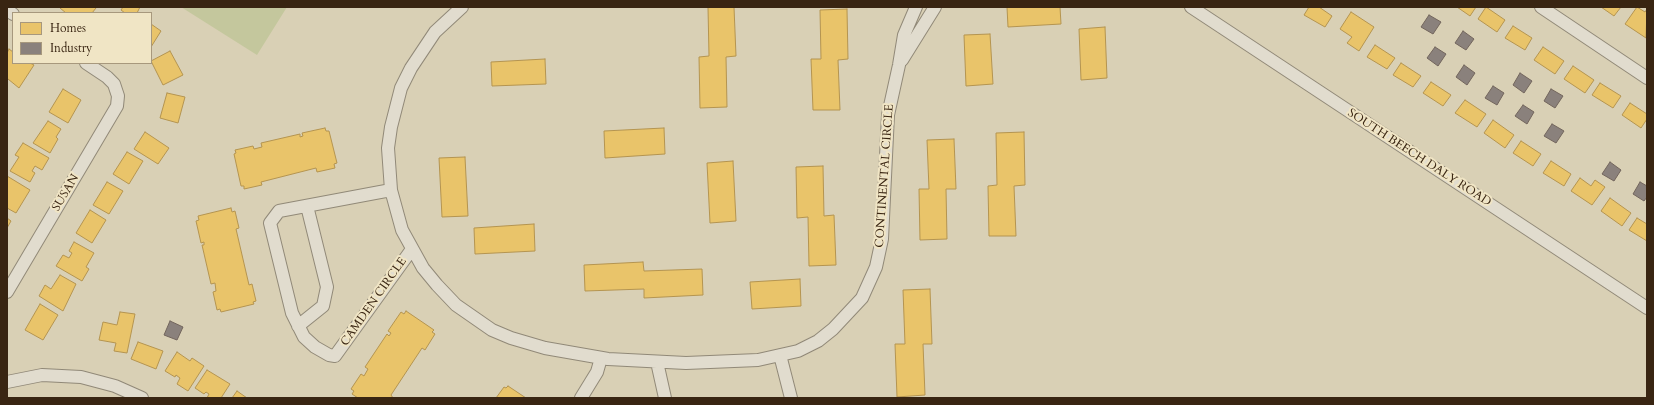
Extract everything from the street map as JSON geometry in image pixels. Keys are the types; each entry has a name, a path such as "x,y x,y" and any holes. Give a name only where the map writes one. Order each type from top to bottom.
{"street":[{"name":"CONTINENTAL CIRCLE","path":"462,7 435,32 422,49 401,88 393,117 388,148 391,190 402,230 412,249 436,285 456,305 492,330 511,338 545,348 601,358 656,362 735,362 758,360 805,348 833,329 857,305 871,281 879,258 882,239 888,115 904,35 916,7"},
{"name":"CONTINENTAL CIRCLE","path":"899,65 935,7"},
{"name":"SOUTH BEECH DALY ROAD","path":"1191,7 1647,308"},
{"path":"1542,7 1647,78"},
{"name":"SUSAN","path":"7,292 117,106 117,92 110,80 87,64"},
{"name":"CAMDEN CIRCLE","path":"391,190 279,211 270,223 292,313 304,337 315,347 329,355 335,356 412,249"},
{"path":"298,326 323,306 327,287 307,206"},
{"path":"780,355 791,398"},
{"path":"582,398 597,372 601,358"},
{"path":"656,362 665,398"},
{"path":"7,382 42,375 81,377 115,386 142,398"}],"green space":[{"path":"181,7 287,7 257,55"}],"building: Homes":[{"path":"123,7 140,7 138,12 124,12 121,10"},
{"path":"708,7 734,7 736,56 726,57 727,107 700,108 699,57 709,56"},
{"path":"1007,7 1060,7 1061,24 1008,27"},
{"path":"1309,7 1319,7 1332,16 1325,27 1304,15"},
{"path":"1457,7 1476,7 1470,16"},
{"path":"1486,7 1505,20 1497,32 1478,19"},
{"path":"1601,7 1621,7 1614,16"},
{"path":"1637,7 1645,12 1647,9 1646,38 1625,24"},
{"path":"60,8 96,8 93,12 65,12"},
{"path":"847,9 848,59 838,60 840,110 813,110 811,59 821,59 820,10"},
{"path":"1351,12 1374,27 1359,51 1347,43 1352,37 1340,29"},
{"path":"152,25 161,31 152,45"},
{"path":"1513,26 1532,38 1525,50 1505,38"},
{"path":"1105,27 1107,78 1081,80 1079,29"},
{"path":"990,34 993,84 966,86 964,35"},
{"path":"1375,45 1395,58 1387,69 1367,57"},
{"path":"1543,47 1564,61 1555,74 1534,60"},
{"path":"9,49 12,51 12,64 34,65 19,88 8,79 7,81 7,53"},
{"path":"170,51 183,75 163,85 152,60"},
{"path":"545,59 546,84 492,86 491,62"},
{"path":"1401,63 1421,76 1413,87 1393,75"},
{"path":"1573,66 1594,80 1585,93 1564,79"},
{"path":"1431,82 1451,95 1443,106 1423,93"},
{"path":"1600,83 1621,96 1613,108 1592,95"},
{"path":"63,89 81,100 68,123 49,112"},
{"path":"167,93 185,97 178,123 160,118"},
{"path":"1465,100 1486,114 1477,127 1455,113"},
{"path":"1630,103 1647,114 1647,119 1641,128 1622,115"},
{"path":"1493,120 1514,135 1505,148 1484,133"},
{"path":"48,121 61,129 56,137 58,139 50,153 33,143"},
{"path":"325,128 326,131 329,131 337,163 334,164 335,168 317,172 316,168 261,182 262,185 244,189 244,186 241,186 234,154 236,153 235,150 253,146 254,149 262,147 261,143 300,134 300,137 303,136 302,133"},
{"path":"664,128 665,154 605,158 604,131"},
{"path":"145,132 169,148 158,164 134,149"},
{"path":"1024,132 1025,185 1014,186 1016,236 989,236 988,186 997,185 996,133"},
{"path":"954,139 956,189 946,189 947,239 920,240 919,189 929,189 927,140"},
{"path":"1521,141 1541,154 1533,166 1513,153"},
{"path":"23,143 49,158 42,170 35,166 32,171 35,173 30,182 10,171 19,157 15,155"},
{"path":"127,152 143,161 129,184 113,174"},
{"path":"465,157 468,216 442,217 439,158"},
{"path":"733,161 736,221 710,223 707,163"},
{"path":"1551,161 1571,174 1564,186 1543,173"},
{"path":"823,166 824,216 834,215 836,265 809,266 808,217 797,218 796,167"},
{"path":"7,176 30,190 16,213 7,208"},
{"path":"1580,178 1591,186 1595,180 1605,187 1592,205 1571,191"},
{"path":"107,182 123,191 109,214 93,205"},
{"path":"1610,198 1631,213 1622,226 1601,211"},
{"path":"231,208 232,212 235,211 239,228 236,229 249,285 252,284 256,301 253,302 254,304 221,312 220,309 217,310 213,292 216,291 215,283 211,284 202,245 204,245 204,242 201,243 196,221 199,220 198,216"},
{"path":"90,210 106,220 92,243 76,233"},
{"path":"7,218 11,221 7,228"},
{"path":"1637,218 1647,224 1647,241 1629,230"},
{"path":"534,224 535,251 475,254 474,228"},
{"path":"74,242 94,253 86,267 89,269 82,281 56,266 63,255 69,258 72,253 69,251"},
{"path":"643,262 644,271 702,269 703,295 644,298 644,289 585,291 584,265"},
{"path":"60,275 76,284 63,311 39,296 45,285 51,289"},
{"path":"800,279 801,306 752,309 750,282"},
{"path":"930,289 932,344 923,344 925,395 897,397 895,344 905,344 903,290"},
{"path":"40,304 58,315 43,340 25,330"},
{"path":"406,311 434,330 432,332 435,334 425,350 422,348 391,395 393,398 358,398 352,394 354,391 351,389 361,374 364,376 368,369 365,367 387,334 389,336 391,333 388,331 401,312 404,314"},
{"path":"120,312 135,314 127,353 114,351 116,343 99,340 103,322 117,325"},
{"path":"138,342 163,351 156,369 131,359"},
{"path":"177,352 190,361 192,358 204,366 188,391 177,384 180,378 176,375 175,377 165,371"},
{"path":"207,370 230,384 221,398 207,398 209,394 206,392 204,394 195,388"},
{"path":"508,386 526,398 496,398 504,387 506,388"},
{"path":"237,391 247,398 232,398"}],"building: Industry":[{"path":"1429,15 1441,22 1433,34 1421,27"},
{"path":"1463,31 1474,39 1466,50 1455,43"},
{"path":"1435,47 1446,54 1438,66 1427,58"},
{"path":"1464,65 1475,73 1467,85 1456,77"},
{"path":"1520,73 1532,81 1524,93 1513,85"},
{"path":"1493,86 1504,93 1497,105 1485,98"},
{"path":"1551,89 1563,96 1555,108 1544,101"},
{"path":"1523,105 1534,112 1527,124 1515,116"},
{"path":"1552,124 1564,131 1556,143 1544,136"},
{"path":"1610,162 1621,170 1614,181 1602,174"},
{"path":"1640,182 1647,186 1647,197 1644,201 1633,194"},
{"path":"170,321 183,327 177,340 164,335"}]}
